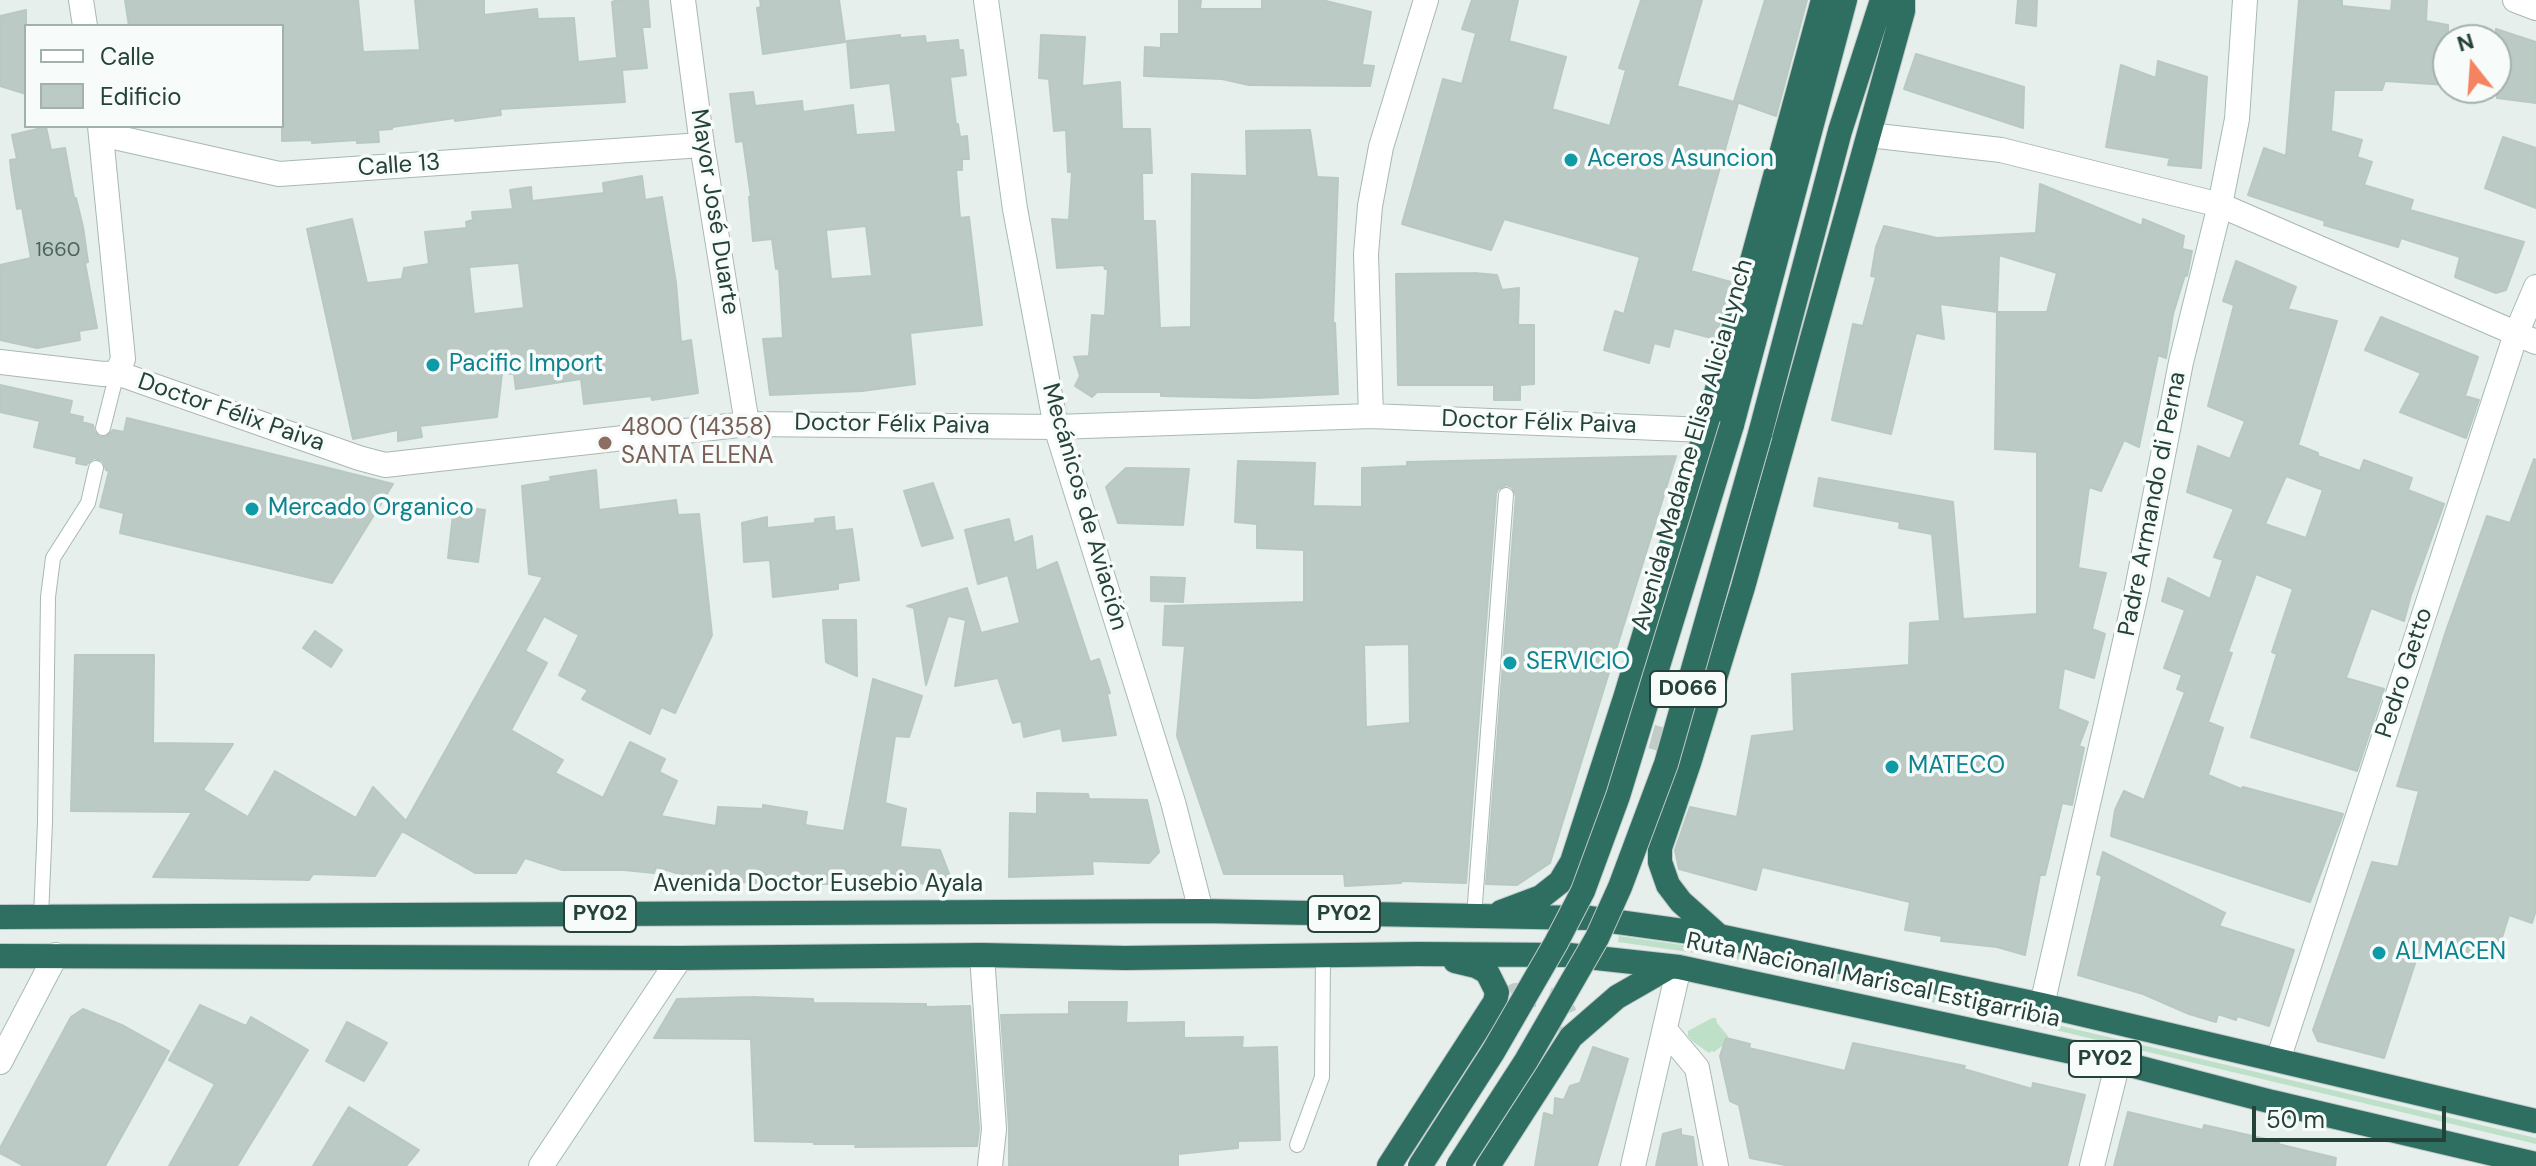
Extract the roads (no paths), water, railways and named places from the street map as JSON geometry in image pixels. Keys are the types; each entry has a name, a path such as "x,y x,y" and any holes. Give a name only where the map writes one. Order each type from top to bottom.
{"highway":[{"path":"1480,916 1541,897 1560,882 1572,862 1706,430 1823,0"},
{"name":"Avenida Madame Elisa Alicia Lynch","path":"1563,949 1618,796 1732,425 1845,0"},
{"name":"D066","path":"1458,1166 1526,1061 1640,838 1666,764 1760,434 1840,131 1882,0"},
{"path":"1719,936 1681,902 1668,885 1660,862 1660,848 1743,587 1903,11 1903,0"},
{"name":"Avenida Doctor Eusebio Ayala","path":"0,917 1201,911 1480,916 1593,928"},
{"name":"Ruta Nacional Mariscal Estigarribia","path":"1593,928 1719,936 2042,1005 2536,1121"},
{"name":"D066","path":"1420,1166 1563,949"},
{"name":"Ruta Nacional Mariscal Estigarribia","path":"1563,949 1675,966 2118,1062 2536,1164"},
{"name":"PY02","path":"3,961 56,955 680,958 982,955 1125,958 1563,949"},
{"path":"1389,1166 1485,1019 1497,992 1487,972 1476,966 1417,954"},
{"path":"1488,1166 1571,1037 1617,997 1675,966"}],"street":[{"path":"81,0 85,24"},
{"name":"Mayor José Duarte","path":"683,0 702,145 747,424"},
{"name":"Mecánicos de Aviación","path":"986,0 1015,209 1056,427 1173,802 1201,911"},
{"path":"1371,416 1366,254 1370,206 1381,147 1426,0"},
{"name":"Padre Armando di Perna","path":"2042,1005 2137,589 2181,362 2220,205 2237,119 2245,0"},
{"path":"2515,0 2536,8"},
{"path":"100,130 123,359 117,373"},
{"name":"Calle 13","path":"100,130 279,174 702,145"},
{"path":"1869,135 2001,150 2220,205 2526,338"},
{"name":"Pedro Getto","path":"2278,1060 2526,338 2536,287"},
{"name":"Doctor Félix Paiva","path":"0,362 117,373 385,465 747,424 1056,427 1371,416 1706,430"},
{"path":"0,1062 56,955"},
{"path":"982,955 994,1129 990,1166"},
{"path":"541,1166 680,958"},
{"path":"1633,1166 1666,1031 1675,966"},
{"path":"1666,1031 1697,1068 1716,1166"},
{"path":"2092,1166 2118,1062"}],"lane":[{"path":"103,428 117,373"},
{"path":"41,917 48,597 53,558 88,503 96,468"},
{"path":"1480,916 1506,495"},
{"path":"1297,1145 1322,1077 1323,955"}],"tunnel":[{"path":"1627,713 1633,726 1646,735 1664,740 1689,732"},
{"path":"1485,1019 1501,1003 1516,995 1536,995 1551,1000 1564,1012 1571,1037"}],"place":[{"name":"Aceros Asuncion","path":"1571,160"},
{"name":"Pacific Import","path":"433,365"},
{"name":"4800 (14358) SANTA ELENA","path":"605,443"},
{"name":"Mercado Organico","path":"252,509"},
{"name":"SERVICIO","path":"1510,663"},
{"name":"MATECO","path":"1892,767"},
{"name":"ALMACEN","path":"2379,953"}]}
